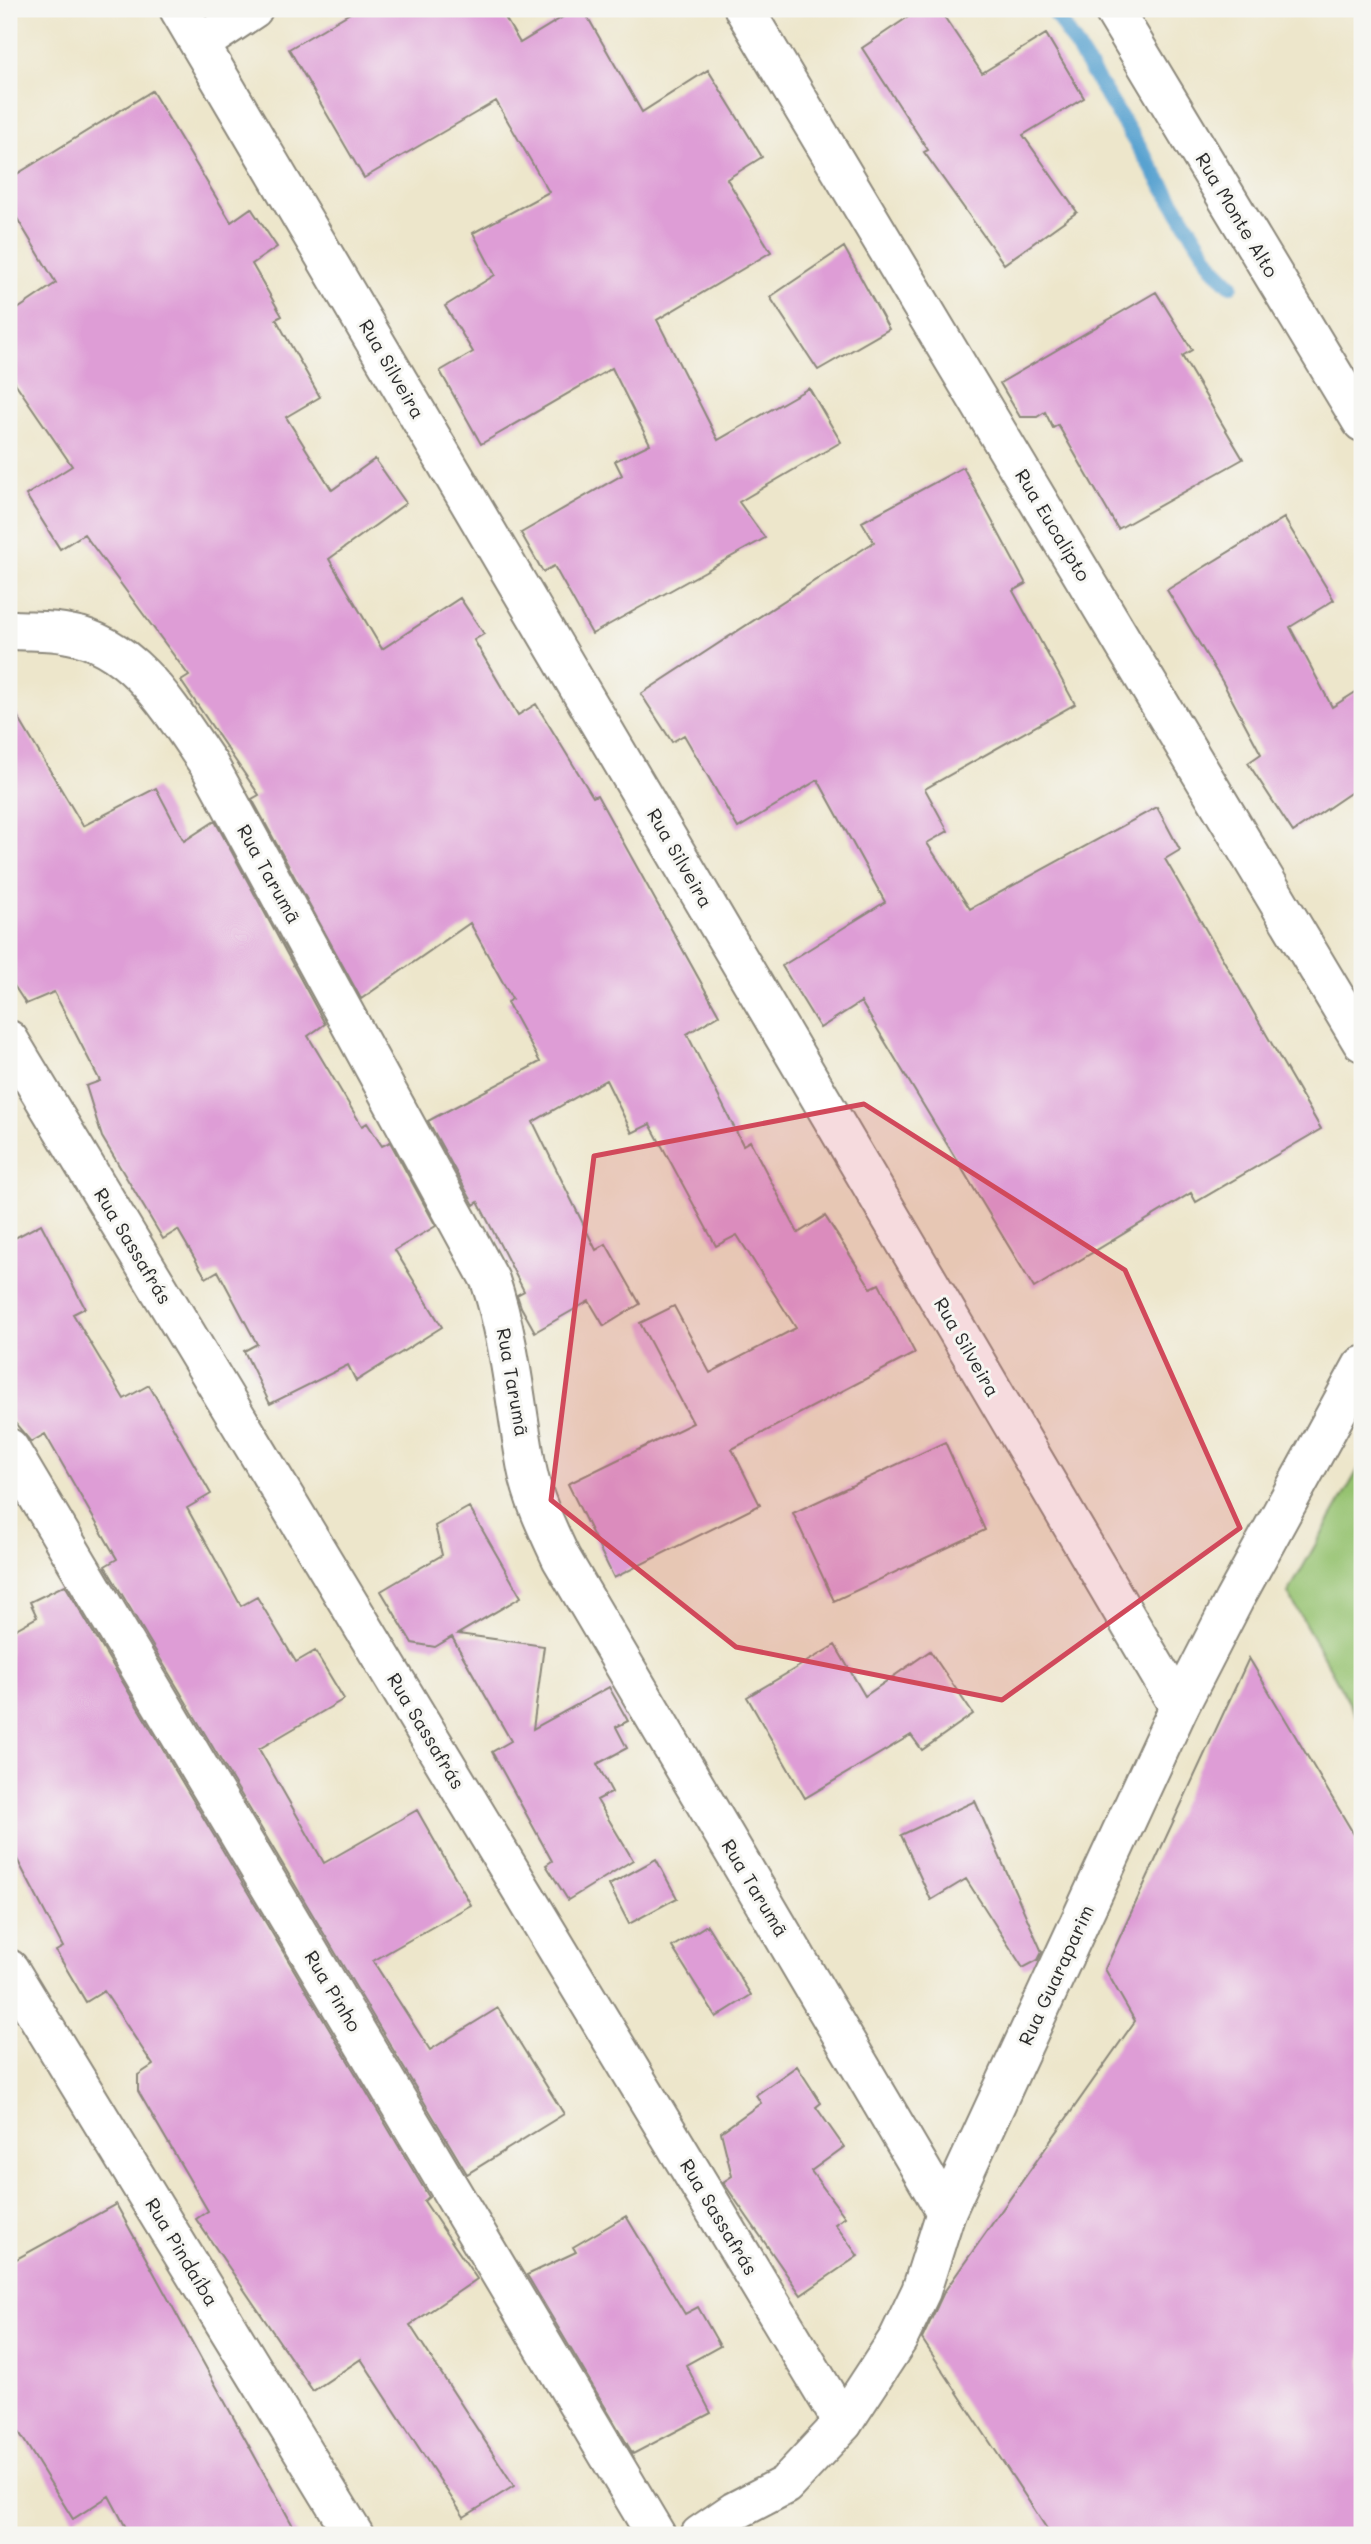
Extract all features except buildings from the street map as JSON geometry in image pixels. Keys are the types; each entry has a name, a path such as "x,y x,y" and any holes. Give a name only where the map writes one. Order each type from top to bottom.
{"street":[{"name":"Rua Silveira","path":"180,9 1180,1707"},
{"path":"201,44 253,9"},
{"name":"Rua Eucalipto","path":"744,9 1362,1042"},
{"name":"Rua Monte Alto","path":"1113,9 1362,422"},
{"name":"Rua Tarumã","path":"11,628 71,634 107,648 136,670 164,699 209,765 490,1280 508,1338 527,1471 541,1513 561,1558 946,2212"},
{"name":"Rua Sassafrás","path":"9,1040 844,2423"},
{"name":"Rua Guaraparim","path":"700,2535 736,2511 785,2485 844,2423 898,2339 921,2291 946,2212 1180,1707 1234,1600 1362,1366"},
{"name":"Rua Pinho","path":"9,1448 656,2535"},
{"name":"Rua Pindaíba","path":"9,1969 354,2535"}],"highlighted area":[{"path":"864,1104 1125,1270 1240,1528 1002,1700 736,1647 551,1500 594,1156"}],"green space":[{"path":"1362,1463 1362,1726 1288,1593"}],"waterway":[{"path":"1053,9 1214,268 1231,285"}]}
